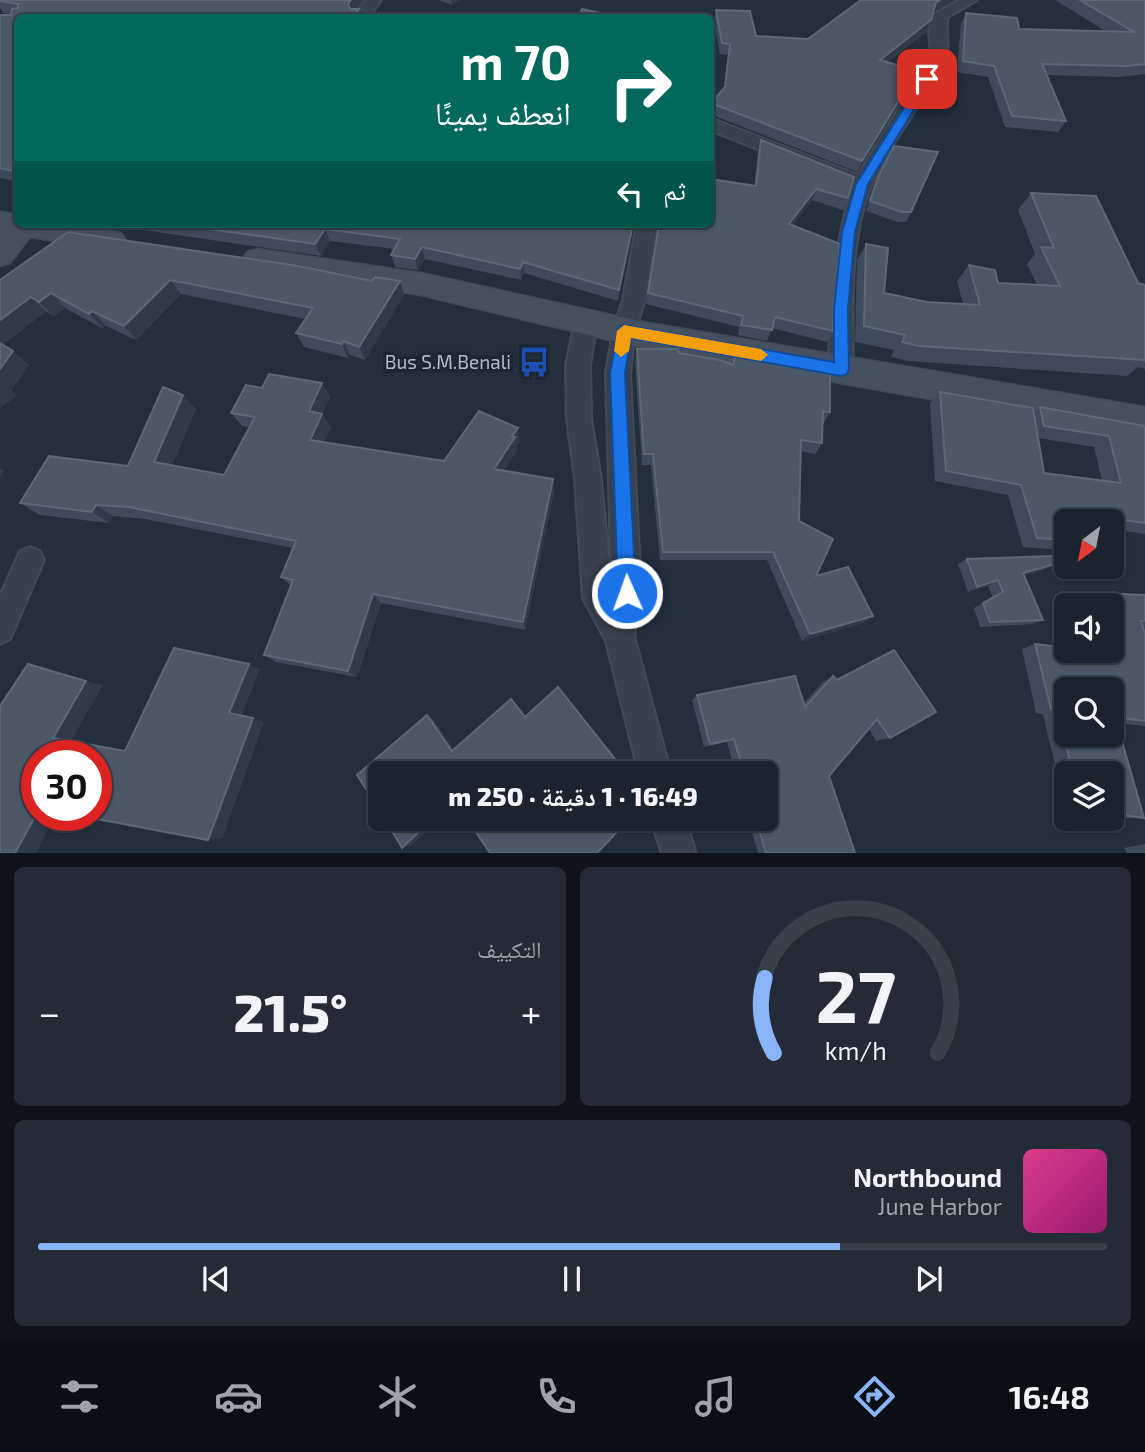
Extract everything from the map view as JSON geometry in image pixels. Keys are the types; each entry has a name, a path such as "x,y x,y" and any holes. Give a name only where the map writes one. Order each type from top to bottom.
{"main road":[{"path":"0,255 11,224"},
{"path":"38,228 146,244"},
{"path":"229,256 421,284 624,331 1145,422"}],"street":[{"path":"363,14 374,0"},
{"path":"841,369 841,309 849,232 862,184 939,56 937,29 941,15 970,0"},
{"path":"714,125 862,184"},
{"path":"619,636 627,593 618,373 624,331 634,299 647,228"},
{"path":"586,322 578,365 579,419 588,480 597,598 619,636 652,761"},
{"path":"0,629 30,560"},
{"path":"672,831 679,853"}],"building":[{"path":"351,0 348,4 350,9 359,9 355,14 14,14 14,171 0,168 0,15 11,15 12,9 18,8 18,4 0,1"},
{"path":"861,0 940,0 936,2 931,20 880,60 917,71 862,161 714,104 714,100 725,87 730,44 722,43 716,10 750,11 756,36 808,39"},
{"path":"1080,0 1145,0 1145,64 1042,64 1066,121 1012,116 994,66 963,61 966,13 1017,18 1019,29 1134,32"},
{"path":"582,9 605,14 580,14"},
{"path":"761,140 854,177 848,198 816,189 789,224 840,244 833,331 775,317 772,330 741,325 743,316 648,293 658,228 714,228 714,180 756,186"},
{"path":"894,146 938,152 911,212 902,212 870,201 879,175"},
{"path":"1031,193 1096,196 1138,283 1145,285 1145,360 919,346 902,342 905,335 864,326 866,244 888,248 884,293 927,302 980,305 969,265 995,270 998,283 1060,286 1041,247 1054,248"},
{"path":"202,228 632,228 619,290 523,262 520,269 422,247 415,259 391,255 400,239 325,229 315,244"},
{"path":"68,232 298,266 372,281 375,277 400,281 359,347 343,341 342,344 296,333 313,308 170,280 124,326 92,311 89,314 51,293 39,302 31,297 0,320 0,280"},
{"path":"0,343 13,351 0,369"},
{"path":"637,349 678,349 679,353 733,365 736,354 830,374 830,412 823,411 822,443 801,440 799,521 833,539 816,576 848,567 873,616 810,634 773,552 663,552 653,454 644,454"},
{"path":"269,374 322,383 309,411 322,414 310,440 444,461 479,411 518,428 494,469 553,479 523,622 373,594 348,671 264,655 293,580 281,577 296,541 129,507 96,505 92,512 20,503 49,456 128,466 163,387 183,395 154,462 224,475 255,417 231,413 246,385 262,388"},
{"path":"940,392 1033,408 1044,473 1121,483 1109,436 1044,426 1040,407 1145,426 1145,523 1124,520 1124,509 1054,509 1054,539 1037,538 1021,485 946,471"},
{"path":"1054,556 1054,564 1023,573 1043,620 990,622 983,603 1003,592 998,580 977,587 967,559"},
{"path":"1124,594 1145,595 1145,621 1141,621 1145,633 1145,721 1124,718 1124,677 1054,677 1054,709 1051,709 1035,644 1054,646 1054,663 1124,663"},
{"path":"174,648 249,664 229,713 253,718 208,840 112,822 112,749 125,751"},
{"path":"894,650 936,712 890,738 877,719 829,776 855,853 766,853 760,831 778,831 778,761 740,761 734,739 710,744 697,695 795,676 805,707 833,676 837,680"},
{"path":"28,664 86,681 53,738 64,740 21,740 21,831 27,831 15,853 0,853 0,706"},
{"path":"558,687 617,761 373,761 427,715 452,751 511,699 525,717"},
{"path":"1067,747 1124,747 1144,818 1124,815 1124,761 1070,761"},
{"path":"368,766 368,792 357,775"},
{"path":"392,831 420,831 402,848"},
{"path":"475,831 618,831 597,853 490,853"}],"slow traffic":[{"path":"621,351 624,331 761,355"}],"place":[{"name":"Bus S.M.Benali","path":"534,362"}],"route":[{"path":"627,593 618,373 624,331 841,369 841,309 849,232 862,184 927,79"}]}
